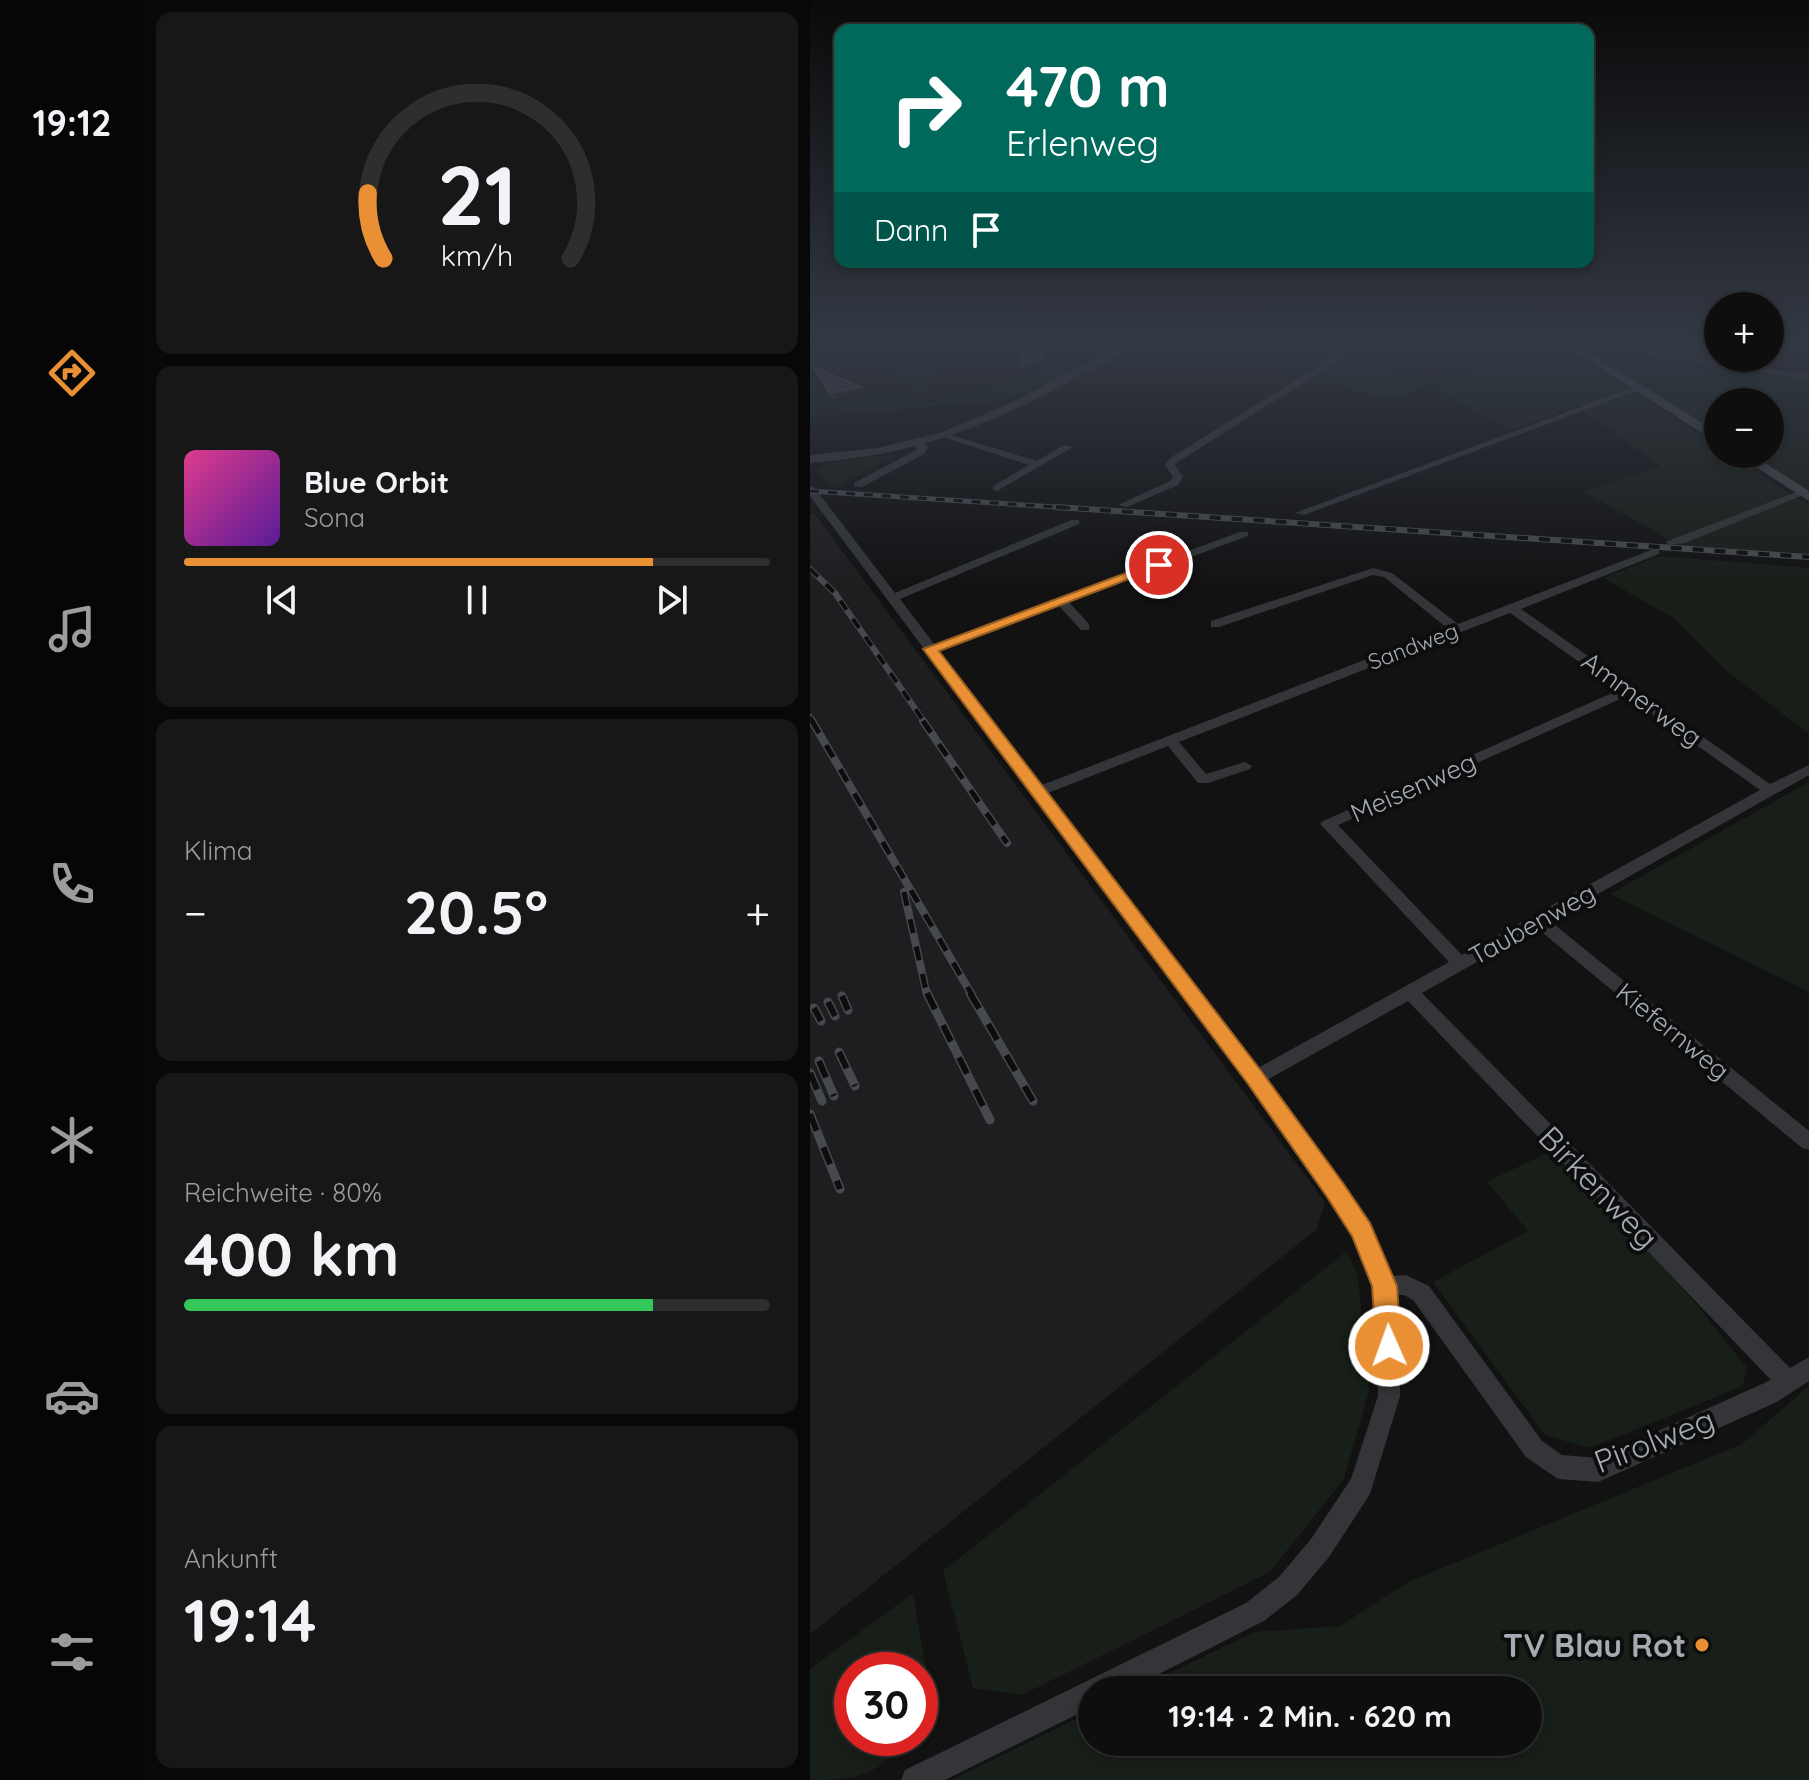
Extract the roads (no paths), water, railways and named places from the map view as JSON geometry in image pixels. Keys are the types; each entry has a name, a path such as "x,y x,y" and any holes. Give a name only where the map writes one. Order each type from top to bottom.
{"main road":[{"path":"1764,468 1806,495"}],"street":[{"path":"810,459 872,453 919,443 975,423"},
{"path":"1123,505 1174,483 1178,477 1170,465 1174,460 1233,423"},
{"path":"1300,513 1544,423"},
{"path":"947,435 1036,464"},
{"path":"858,485 920,452 923,447 919,443"},
{"path":"997,488 1068,447"},
{"path":"810,489 1255,1078 1362,1231 1384,1286 1389,1321 1389,1396 1361,1485 1320,1548 1288,1586 1255,1612 1126,1676"},
{"path":"1671,542 1806,495"},
{"path":"892,598 1075,522"},
{"path":"931,649 1244,534"},
{"name":"Sandweg","path":"1038,792 1655,552"},
{"path":"1215,624 1373,571 1388,575 1456,629"},
{"path":"1061,601 1085,627"},
{"name":"Ammerweg","path":"1512,608 1770,791"},
{"name":"Meisenweg","path":"1461,964 1328,824 1630,690"},
{"path":"1172,742 1203,780 1245,766"},
{"name":"Taubenweg","path":"1255,1078 1809,769"},
{"name":"Kiefernweg","path":"1538,920 1809,1142"},
{"name":"Birkenweg","path":"1410,992 1788,1382"},
{"name":"Pirolweg","path":"1384,1286 1406,1285 1421,1293 1534,1449 1558,1467 1598,1470 1788,1382 1809,1368"},
{"path":"915,1780 1078,1700"}],"railway":[{"path":"810,491 1086,509"},
{"path":"1056,507 1809,557"},
{"path":"810,569 835,593 925,723"},
{"path":"810,717 814,723"},
{"path":"812,721 972,995"},
{"path":"923,721 1007,843"},
{"path":"904,892 927,995"},
{"path":"927,993 990,1120"},
{"path":"970,993 1033,1101"},
{"path":"842,996 848,1010"},
{"path":"828,1002 835,1016"},
{"path":"814,1008 821,1021"},
{"path":"839,1052 855,1086"},
{"path":"819,1061 834,1096"},
{"path":"810,1073 822,1101"},
{"path":"810,1114 840,1189"}],"place":[{"name":"TV Blau Rot","path":"1702,1645"}]}
